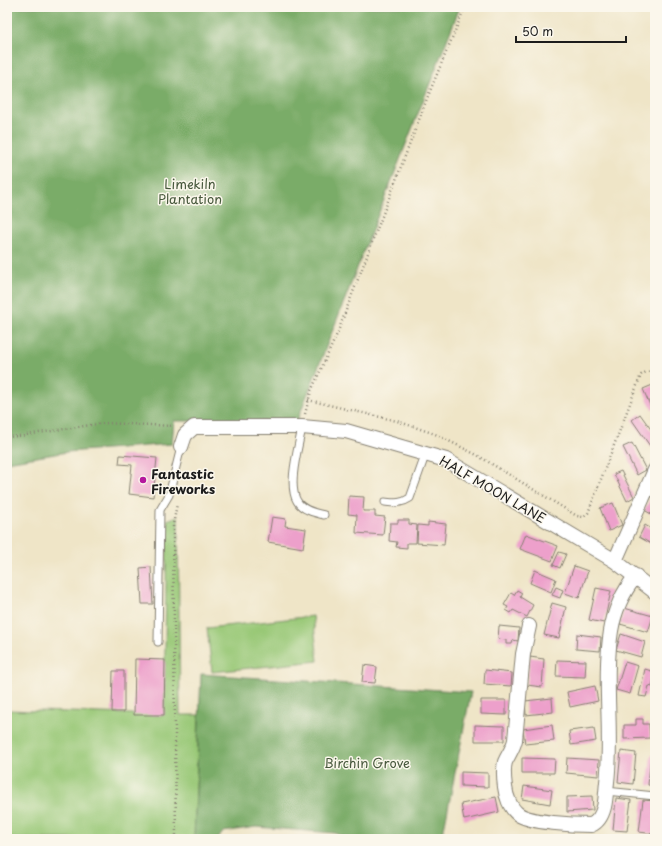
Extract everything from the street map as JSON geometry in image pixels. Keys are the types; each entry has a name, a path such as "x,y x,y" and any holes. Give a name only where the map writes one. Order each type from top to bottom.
{"street":[{"name":"HALF MOON LANE","path":"194,427 302,427 346,431 446,460 615,561 655,592"},
{"path":"181,447 185,435 194,427"},
{"path":"615,561 655,470"},
{"path":"529,626 522,661 515,740 513,749 505,762 504,780 508,800 517,814 533,820 590,825 596,823 604,807 609,766 610,732 608,674 611,630 616,612 627,586 636,576"}],"lane":[{"path":"302,427 293,479 293,488 297,501 303,507 324,515"},
{"path":"158,642 160,510 169,495 181,447"},
{"path":"385,502 398,503 404,502 410,498 426,453"},
{"path":"606,791 655,796"}],"path":[{"path":"302,427 308,400 337,334 428,98 465,7"},
{"path":"308,400 397,421 435,434 477,455 577,516 583,517 588,512 641,375 655,370"},
{"path":"7,436 19,436 104,423 194,427"},
{"path":"176,839 173,525 178,502"}],"green space":[{"name":"Limekiln Plantation","path":"7,7 460,7 297,421 174,421 172,444 67,452 7,462"},
{"path":"178,516 180,715 199,715 194,839 7,839 7,710 164,715 167,520"},
{"path":"313,616 318,661 212,672 207,628"},
{"name":"Birchin Grove","path":"201,674 471,692 442,839 350,839 335,833 256,827 223,832 218,839 194,839"}],"building":[{"path":"655,384 655,409 652,410 643,389"},
{"path":"640,414 655,435 655,443 650,446 632,420"},
{"path":"632,443 646,470 637,475 623,447"},
{"name":"Fantastic Fireworks","path":"120,455 157,458 153,497 129,494 132,465 119,464"},
{"path":"621,471 634,497 627,501 614,474"},
{"path":"349,496 364,497 363,511 375,511 375,516 385,517 383,535 356,533 357,515 348,514"},
{"path":"652,496 655,498 655,516 644,510"},
{"path":"613,503 622,525 609,531 600,508"},
{"path":"272,517 286,519 285,526 306,529 303,548 268,542"},
{"path":"398,520 409,520 409,524 417,525 416,543 407,543 407,548 396,547 397,542 389,541 390,523 398,523"},
{"path":"428,522 446,524 444,545 417,543 418,525 428,526"},
{"path":"645,525 655,531 655,546 639,537"},
{"path":"526,534 558,546 552,561 520,549"},
{"path":"559,552 566,554 560,568 553,565"},
{"path":"574,566 588,571 579,598 565,593"},
{"path":"151,567 153,604 142,604 140,568"},
{"path":"535,570 556,579 551,592 530,583"},
{"path":"556,587 563,590 560,598 552,595"},
{"path":"596,588 611,591 604,623 589,620"},
{"path":"517,590 522,593 520,597 533,605 527,617 513,610 511,613 506,610 508,607 504,605 511,593 514,595"},
{"path":"552,603 566,607 559,638 544,635"},
{"path":"624,608 653,616 648,632 620,624"},
{"path":"499,626 519,628 518,641 513,640 512,644 506,644 506,640 498,639"},
{"path":"577,634 601,637 600,651 576,649"},
{"path":"621,634 645,642 641,657 616,650"},
{"path":"530,657 544,659 542,687 527,685"},
{"path":"135,659 165,660 164,715 134,715"},
{"path":"557,660 586,661 585,677 556,676"},
{"path":"625,662 638,666 630,694 616,690"},
{"path":"364,665 377,667 375,683 362,682"},
{"path":"645,669 655,672 652,687 649,686 646,697 639,696"},
{"path":"485,670 512,673 511,686 484,684"},
{"path":"113,671 124,671 124,712 112,712"},
{"path":"595,686 598,701 570,707 567,692"},
{"path":"552,698 553,712 526,715 525,701"},
{"path":"481,700 506,700 506,715 481,714"},
{"path":"636,719 643,719 643,724 649,724 650,738 624,739 624,725 636,725"},
{"path":"475,725 504,726 504,741 475,741"},
{"path":"552,725 554,741 525,744 523,729"},
{"path":"594,728 596,741 571,745 569,731"},
{"path":"621,751 636,753 633,784 618,782"},
{"path":"651,755 655,755 655,786 648,785"},
{"path":"522,758 555,759 554,773 522,773"},
{"path":"567,758 599,760 598,776 566,773"},
{"path":"461,772 488,773 488,787 461,786"},
{"path":"524,786 552,790 550,804 522,799"},
{"path":"592,796 593,810 567,812 567,797"},
{"path":"496,797 499,812 464,820 461,804"},
{"path":"616,798 631,800 627,831 613,830"},
{"path":"643,800 655,801 655,834 639,832"}],"place":[{"name":"Fantastic Fireworks","path":"143,480"}]}
